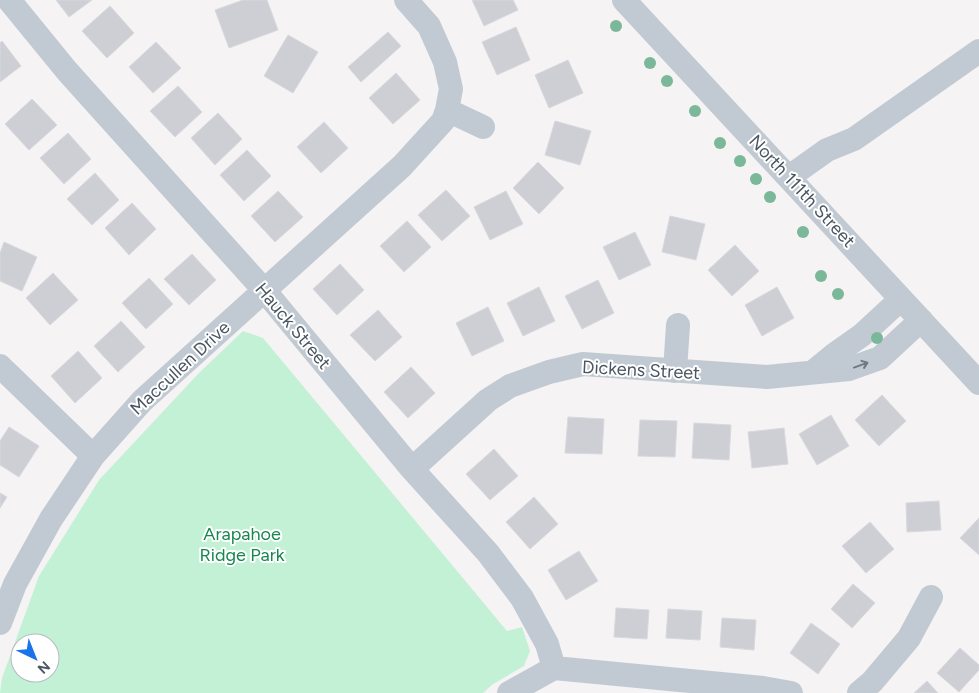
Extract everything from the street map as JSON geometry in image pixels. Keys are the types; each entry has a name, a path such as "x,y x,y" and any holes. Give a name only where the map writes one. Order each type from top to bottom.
{"street":[{"name":"Hauck Street","path":"9,0 67,71 264,290 412,469 488,553 522,598 548,644 554,668"},
{"path":"406,0 429,26 444,62 451,89 447,110 483,126"},
{"name":"North 111th Street","path":"624,0 979,383"},
{"path":"789,177 828,150 854,139 979,52"},
{"name":"Maccullen Drive","path":"0,620 15,584 51,519 92,456 142,401 402,166 444,121 447,110"},
{"path":"813,372 834,354 862,335 901,299"},
{"name":"Dickens Street","path":"412,469 488,400 510,386 549,372 583,364 766,377 849,369 880,358 921,320"},
{"path":"675,371 678,325"},
{"path":"0,366 92,456"},
{"path":"859,693 872,682 909,638 931,596"},
{"path":"509,693 554,668 763,688 791,693"}],"green space":[{"name":"Arapahoe Ridge Park","path":"243,331 263,338 507,631 522,627 530,651 524,666 493,684 483,693 0,693 2,678 10,656 10,683 60,683 60,633 18,633 39,576 99,480 199,373"}],"building":[{"path":"56,0 92,0 69,17"},
{"path":"243,0 267,0 278,30 229,48 215,10"},
{"path":"472,0 513,0 518,10 484,26"},
{"path":"110,6 134,33 107,58 82,31"},
{"path":"516,27 530,60 497,75 482,42"},
{"path":"388,32 401,46 361,82 348,67"},
{"path":"288,35 318,52 293,93 264,76"},
{"path":"2,41 21,66 0,82 0,43"},
{"path":"156,42 181,68 153,93 129,67"},
{"path":"568,60 583,93 549,108 535,75"},
{"path":"396,73 420,100 393,124 369,98"},
{"path":"178,86 202,112 175,137 150,111"},
{"path":"32,99 57,125 29,150 5,124"},
{"path":"218,113 242,139 215,165 191,138"},
{"path":"555,121 591,131 580,165 545,155"},
{"path":"324,122 348,148 321,173 297,147"},
{"path":"68,133 91,159 64,184 40,158"},
{"path":"247,150 271,176 244,201 220,175"},
{"path":"538,162 564,188 539,214 513,188"},
{"path":"95,173 119,200 92,225 67,199"},
{"path":"446,190 470,216 442,241 418,215"},
{"path":"278,191 303,217 275,242 251,216"},
{"path":"506,191 523,224 490,240 474,207"},
{"path":"132,203 156,229 129,255 105,228"},
{"path":"670,216 705,224 696,260 662,252"},
{"path":"407,221 431,247 404,272 380,246"},
{"path":"635,232 651,265 619,280 603,247"},
{"path":"4,242 37,257 22,291 0,281 0,253"},
{"path":"735,245 759,271 732,296 708,270"},
{"path":"192,254 216,280 189,305 164,279"},
{"path":"340,264 364,290 337,315 313,289"},
{"path":"53,273 78,300 50,325 26,298"},
{"path":"149,278 173,304 146,329 122,303"},
{"path":"598,280 614,313 582,329 565,296"},
{"path":"539,287 555,321 523,336 507,303"},
{"path":"777,287 794,318 762,336 745,305"},
{"path":"488,307 504,341 472,356 456,323"},
{"path":"378,310 402,337 375,361 350,335"},
{"path":"121,321 145,347 118,372 94,346"},
{"path":"78,351 102,378 75,403 51,376"},
{"path":"411,367 435,393 408,418 384,392"},
{"path":"882,395 906,421 879,446 855,420"},
{"path":"831,415 849,446 817,465 799,434"},
{"path":"568,417 604,419 602,454 565,453"},
{"path":"640,420 677,421 675,457 638,456"},
{"path":"694,423 731,425 729,460 692,458"},
{"path":"9,427 39,446 19,477 0,465 0,441"},
{"path":"784,428 788,464 752,468 748,432"},
{"path":"494,449 518,476 490,500 466,474"},
{"path":"0,493 7,497 0,508"},
{"path":"534,497 558,524 530,549 506,522"},
{"path":"939,501 941,530 907,532 906,503"},
{"path":"979,518 979,555 960,538"},
{"path":"870,522 894,549 866,573 842,546"},
{"path":"579,551 598,581 566,600 548,570"},
{"path":"853,584 875,603 852,628 831,609"},
{"path":"616,608 649,610 647,639 614,637"},
{"path":"668,609 702,611 700,640 666,638"},
{"path":"722,618 756,620 754,650 720,647"},
{"path":"811,623 840,644 818,674 790,653"},
{"path":"960,648 979,665 979,670 959,692 937,673"},
{"path":"927,681 938,693 914,693"}]}
